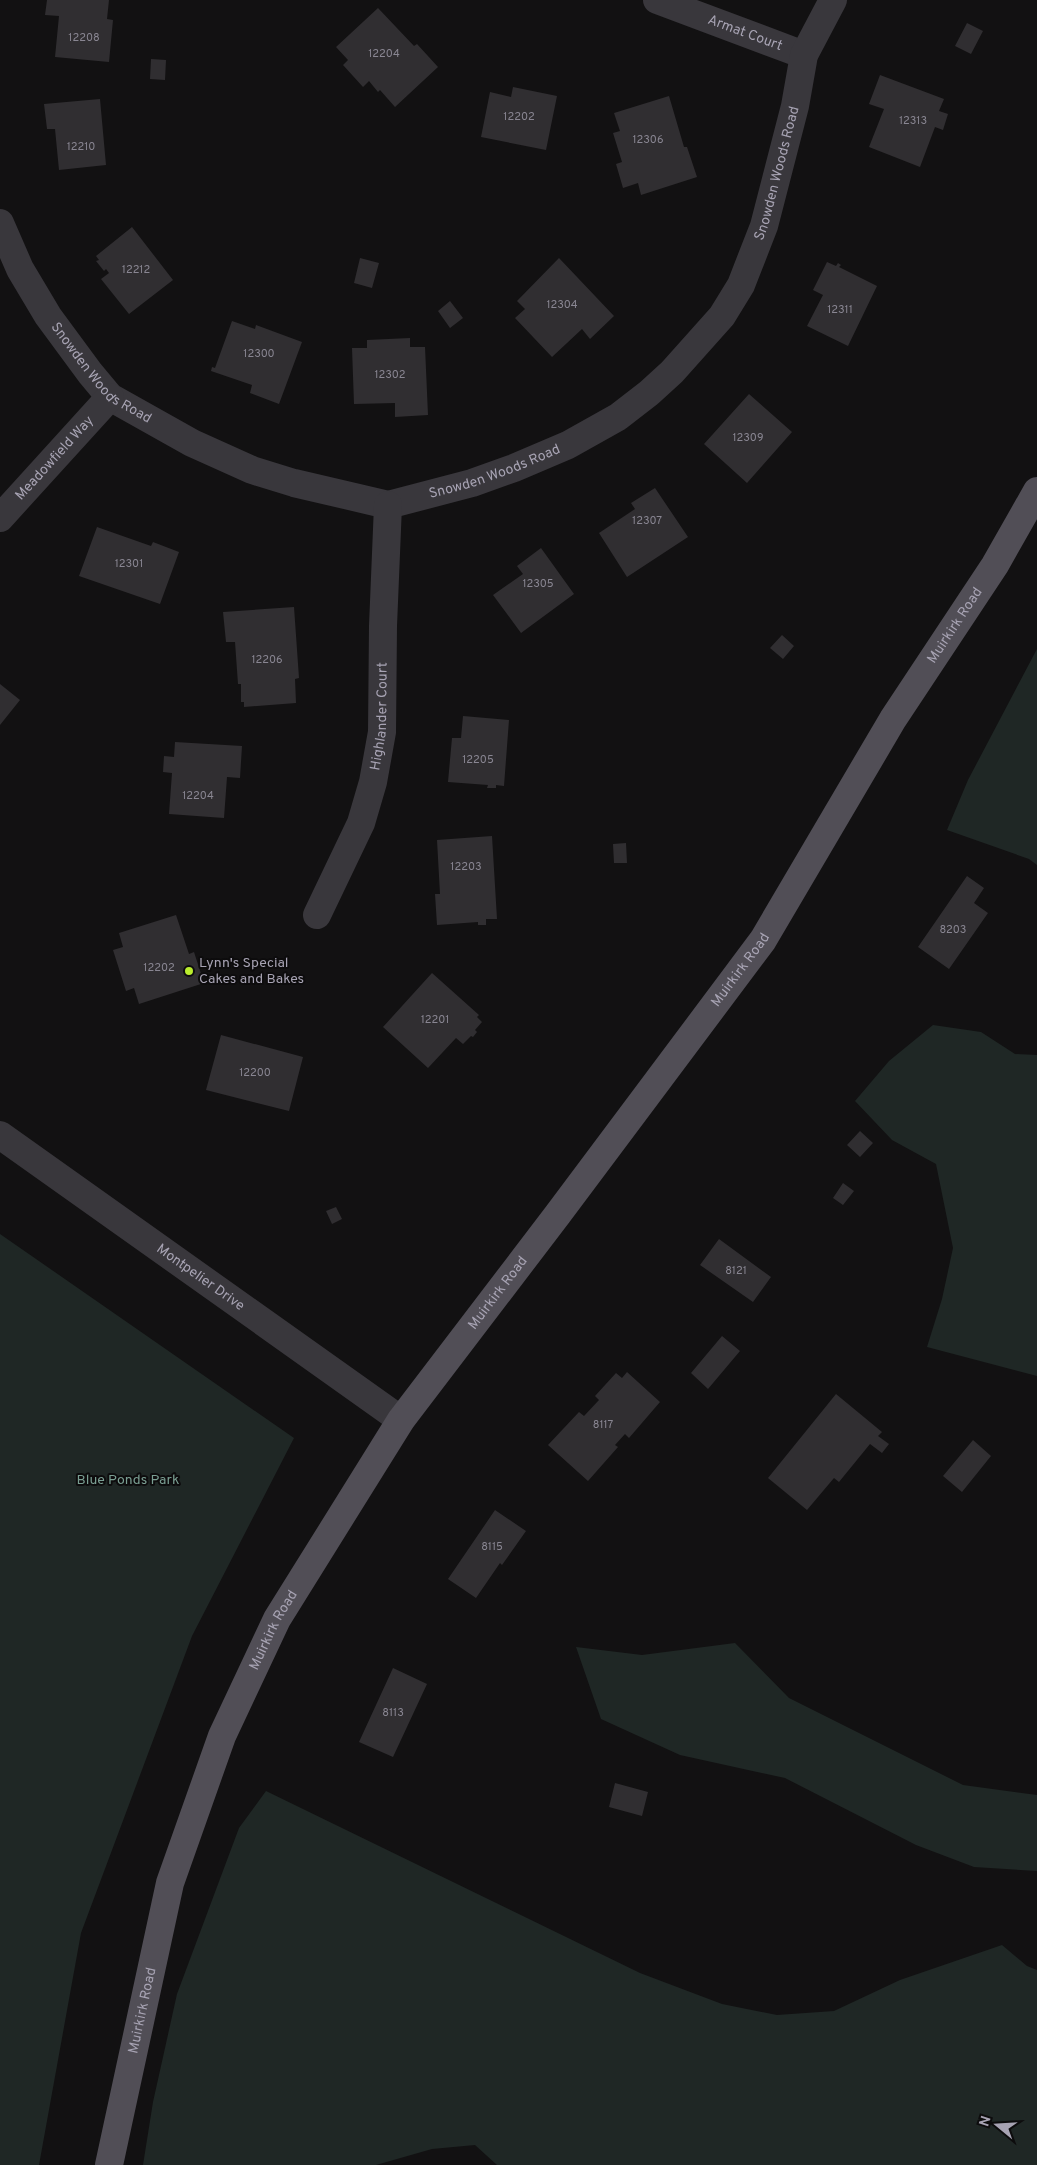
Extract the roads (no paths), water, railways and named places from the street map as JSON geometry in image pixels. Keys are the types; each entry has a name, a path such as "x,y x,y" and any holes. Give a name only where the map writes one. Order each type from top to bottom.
{"main road":[{"name":"Muirkirk Road","path":"109,2165 170,1882 222,1736 277,1619 402,1420 763,940 893,719 995,565 1037,491"}],"street":[{"name":"Armat Court","path":"657,0 804,55"},
{"name":"Snowden Woods Road","path":"0,223 20,269 48,316 110,397 192,443 252,470 344,496 388,505 472,482 514,468 568,445 618,417 672,372 722,316 741,285 764,226 779,174 795,106 804,55 833,0"},
{"name":"Meadowfield Way","path":"0,518 110,397"},
{"name":"Highlander Court","path":"317,915 361,823 373,782 382,732 383,626 388,505"},
{"name":"Montpelier Drive","path":"0,1135 402,1420"}],"place":[{"name":"Lynn's Special Cakes and Bakes","path":"189,971"}],"park label":[{"name":"Blue Ponds Park","path":"128,1480"}]}
